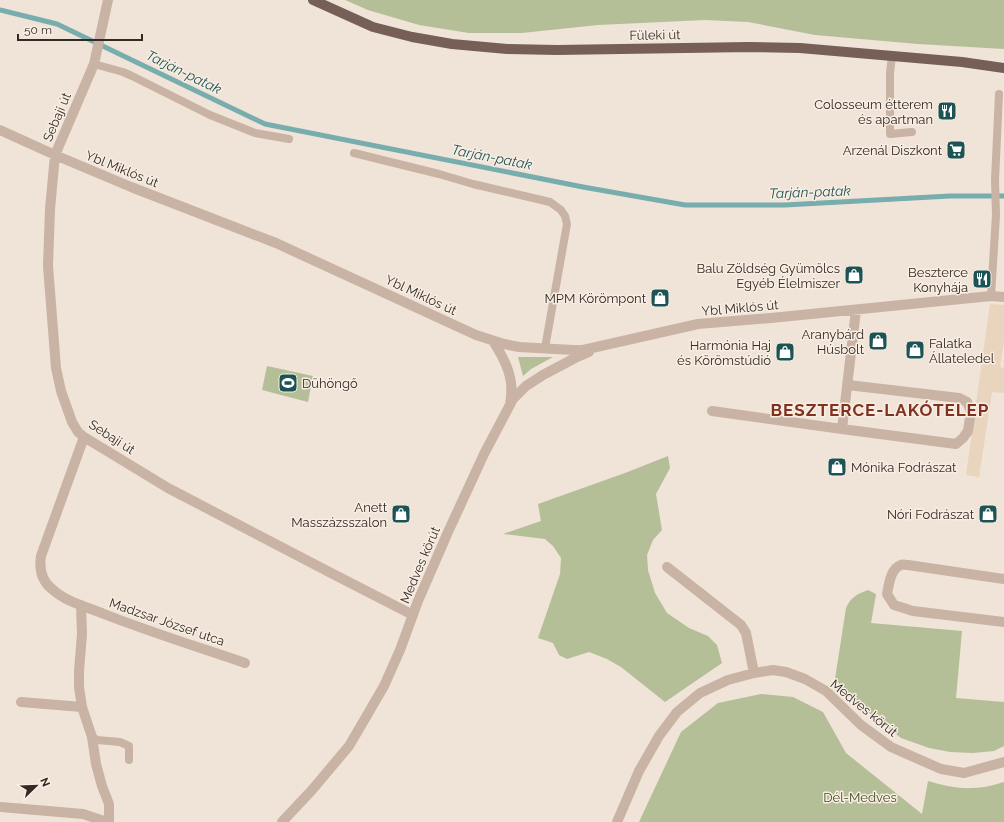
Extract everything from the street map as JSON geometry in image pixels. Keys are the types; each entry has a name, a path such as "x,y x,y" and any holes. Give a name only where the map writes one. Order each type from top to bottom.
{"main road":[{"name":"Füleki út","path":"313,0 373,27 412,37 452,44 507,49 557,50 741,47 792,48 962,62 1004,68"}],"street":[{"name":"Sebaji út","path":"108,0 94,64 55,155 50,209 48,266 55,362 61,391 72,422 78,432 84,437 168,488 413,615"},
{"name":"Ybl Miklós út","path":"0,130 131,187 276,243 476,335 493,341 519,347 578,350 698,324 991,296 1004,297"},
{"path":"842,429 856,310"},
{"path":"493,341 505,364 509,376 511,389 510,405"},
{"name":"Medves körút","path":"282,822 312,790 349,746 384,686 448,532 484,454 513,399 526,386 543,375 575,358 605,345"},
{"path":"712,411 956,444 968,431 971,411 967,402 959,398 848,385"},
{"name":"Madzsar József utca","path":"84,437 41,556 40,565 43,577 48,586 52,590 81,605 245,663"},
{"path":"1004,579 900,565 894,571 890,580 887,594 894,605 913,611 1004,622"},
{"path":"667,567 740,625 746,633 754,673"},
{"path":"1,807 83,814 108,822 109,804 96,764 92,737 82,707 79,687 82,634 81,605"},
{"name":"Medves körút","path":"616,822 639,771 659,736 677,712 700,693 728,680 773,670 786,672 805,679 826,691 861,725 891,747 940,769 964,773 1004,762"},
{"path":"21,702 82,707"}],"lane":[{"path":"892,56 890,73 890,134 912,132"},
{"path":"94,64 123,72 210,115 254,133 289,139"},
{"path":"991,296 996,215 995,180 999,94"},
{"path":"354,153 440,174 473,184 550,202 561,210 565,216 567,224 545,348"},
{"path":"92,737 97,740 120,742 130,746 129,760"}],"green space":[{"path":"345,0 1004,0 1004,49 918,44 815,35 748,22 705,20 598,25 522,33 469,33 419,25 368,10"},
{"path":"518,357 553,357 531,369 523,376"},
{"name":"Dühöngő","path":"267,366 313,376 308,402 262,390"},
{"path":"668,456 670,468 656,494 662,530 653,540 647,555 648,570 655,593 667,613 689,628 708,636 717,645 722,663 665,702 621,667 607,659 589,652 567,659 559,655 553,643 538,638 560,574 561,558 553,546 545,539 503,534 541,521 538,504"},
{"path":"868,590 876,594 871,623 962,631 956,698 1004,702 1004,746 994,751 973,753 950,752 929,748 901,738 854,701 835,679 846,608 855,596"},
{"name":"Dél-Medves","path":"761,694 793,697 823,712 846,753 922,814 928,781 961,788 984,787 1004,782 1004,822 639,822 681,732 718,703"}],"shaded area":[{"path":"990,304 1004,305 1004,341 1000,367 1004,368 1004,393 992,392 979,477 966,475"}],"waterway":[{"name":"Tarján-patak","path":"0,10 57,24 265,124 583,187 685,205 785,205 950,196 1004,196"}],"place":[{"name":"Colosseum étterem és apartman","path":"947,111"},
{"name":"Arzenál Diszkont","path":"956,150"},
{"name":"Balu Zöldség Gyümölcs Egyéb Élelmiszer","path":"854,275"},
{"name":"Beszterce Konyhája","path":"982,279"},
{"name":"MPM Körömpont","path":"660,298"},
{"name":"Aranybárd Húsbolt","path":"878,341"},
{"name":"Falatka Állateledel","path":"915,350"},
{"name":"Harmónia Haj és Körömstúdió","path":"785,352"},
{"name":"Dühöngő","path":"288,383"},
{"name":"Mónika Fodrászat","path":"837,467"},
{"name":"Anett Masszázsszalon","path":"401,514"},
{"name":"Nóri Fodrászat","path":"988,514"}],"district":[{"name":"BESZTERCE-LAKÓTELEP","path":"880,410"}]}
